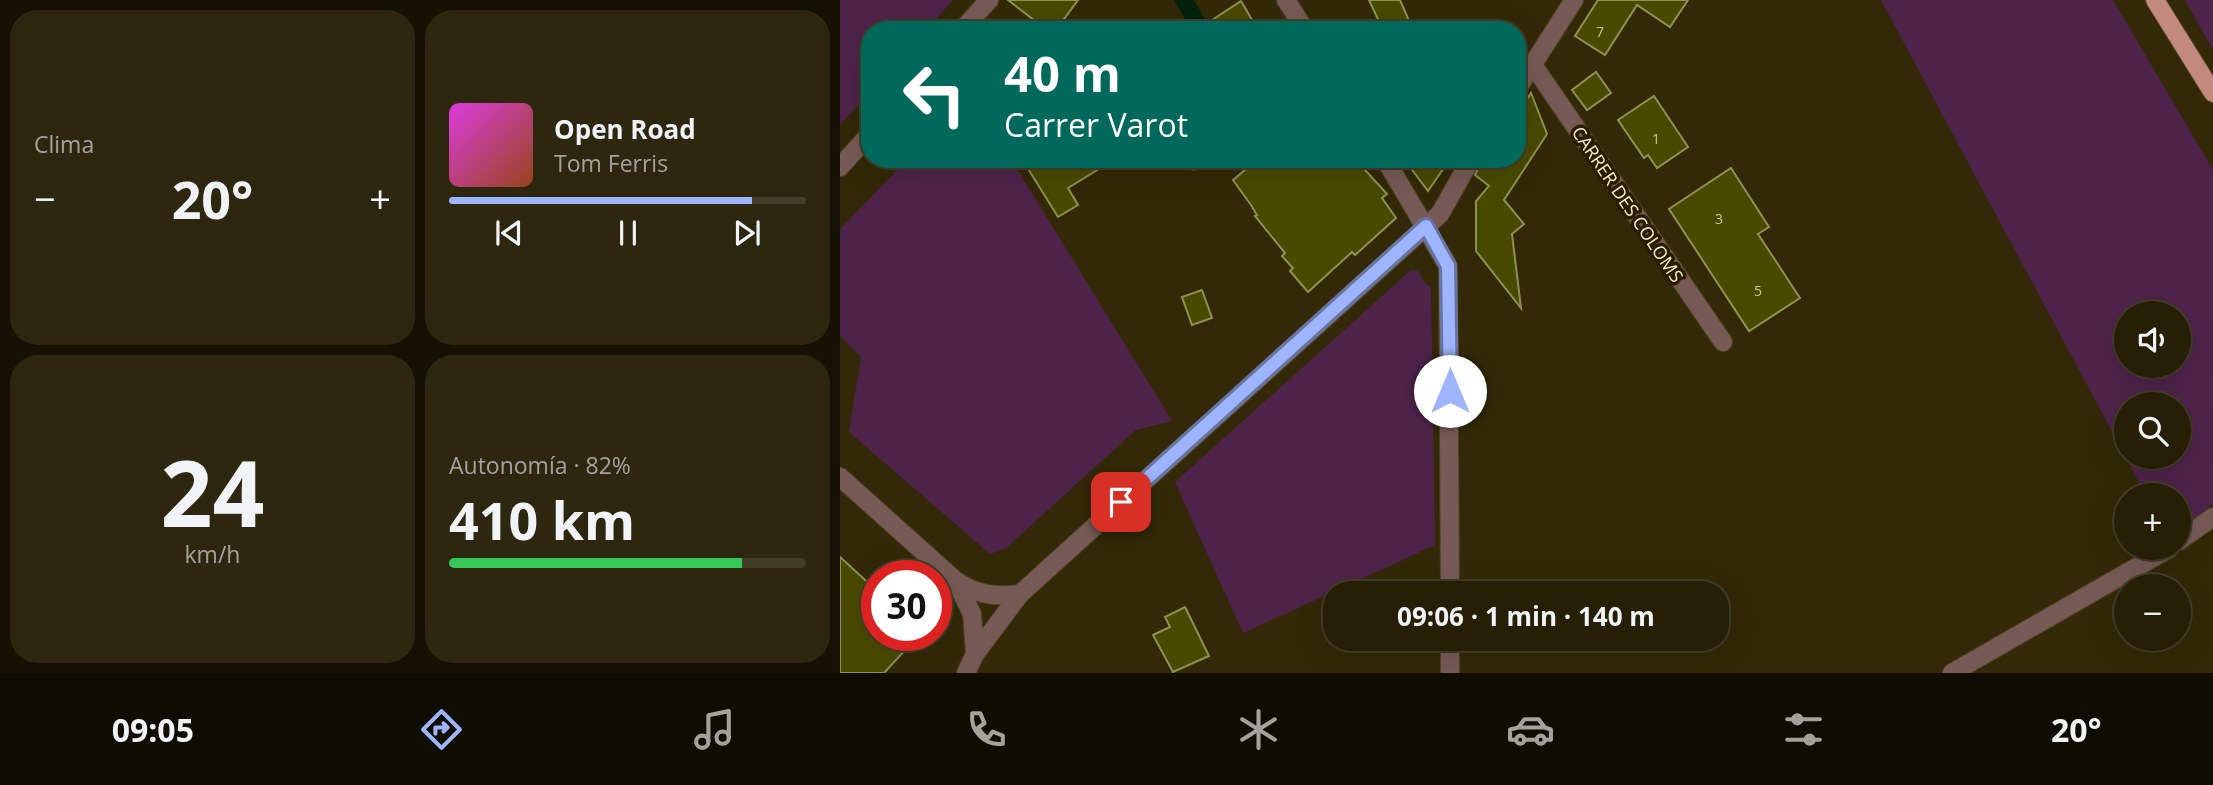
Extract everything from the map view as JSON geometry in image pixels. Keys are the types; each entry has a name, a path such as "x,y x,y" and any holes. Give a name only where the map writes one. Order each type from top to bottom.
{"main road":[{"path":"2155,0 2213,93"}],"street":[{"path":"970,21 989,0"},
{"path":"1286,0 1299,21"},
{"path":"1526,75 1574,0"},
{"name":"CARRER DES COLOMS","path":"1532,65 1723,342"},
{"path":"840,167 861,144"},
{"path":"1391,168 1440,247 1449,275 1450,581"},
{"path":"966,673 975,654 1020,594 1440,214 1466,168"},
{"path":"840,477 956,581 976,593 997,596 1020,594"},
{"path":"2191,533 2213,517"},
{"path":"1952,673 2149,560"},
{"path":"956,581 972,614 975,654"},
{"path":"1450,651 1450,673"}],"shaded area":[{"path":"840,0 953,0 934,21 861,21 861,102 840,125"},
{"path":"1174,0 1194,0 1205,19 1186,21"},
{"path":"1881,0 2113,0 2213,170 2213,504 2191,521 2191,483 2140,483 2132,469 2191,469 2191,392 2114,392 2114,435"},
{"path":"2185,0 2213,0 2213,49 2212,48"},
{"path":"899,168 1017,168 1172,421 1136,430 1006,548 990,554 849,432 861,357 840,336 840,229"},
{"path":"1411,270 1418,271 1425,284 1431,286 1435,545 1356,581 1323,581 1323,596 1243,633 1175,482"}],"building":[{"path":"1008,0 1078,0 1063,21 1035,21"},
{"path":"1369,0 1400,0 1409,21 1379,21"},
{"path":"1598,0 1688,0 1670,27 1637,5 1605,55 1575,36"},
{"path":"1241,1 1253,21 1211,21"},
{"path":"1596,72 1611,93 1587,110 1572,90"},
{"path":"1531,93 1547,134 1526,166 1526,101"},
{"path":"1654,96 1688,147 1657,168 1648,155 1644,158 1618,120"},
{"path":"1028,168 1100,168 1068,188 1078,205 1058,217"},
{"path":"1247,168 1363,168 1387,194 1382,198 1396,218 1355,255 1352,252 1308,292 1290,271 1293,268 1282,256 1285,253 1255,216 1257,215 1251,205 1233,180"},
{"path":"1411,168 1444,168 1428,191"},
{"path":"1478,168 1525,168 1504,200 1524,224 1512,234 1521,308 1476,251 1476,201 1489,186 1475,175"},
{"path":"1731,168 1769,227 1758,234 1800,298 1749,331 1669,209"},
{"path":"1202,290 1212,318 1192,325 1182,297"},
{"path":"840,557 861,576 861,651 904,651 884,673 840,673"},
{"path":"1185,607 1209,656 1173,672 1153,635 1170,627 1165,617"}],"route":[{"path":"1121,502 1426,226 1440,247 1448,266 1450,391"}]}
